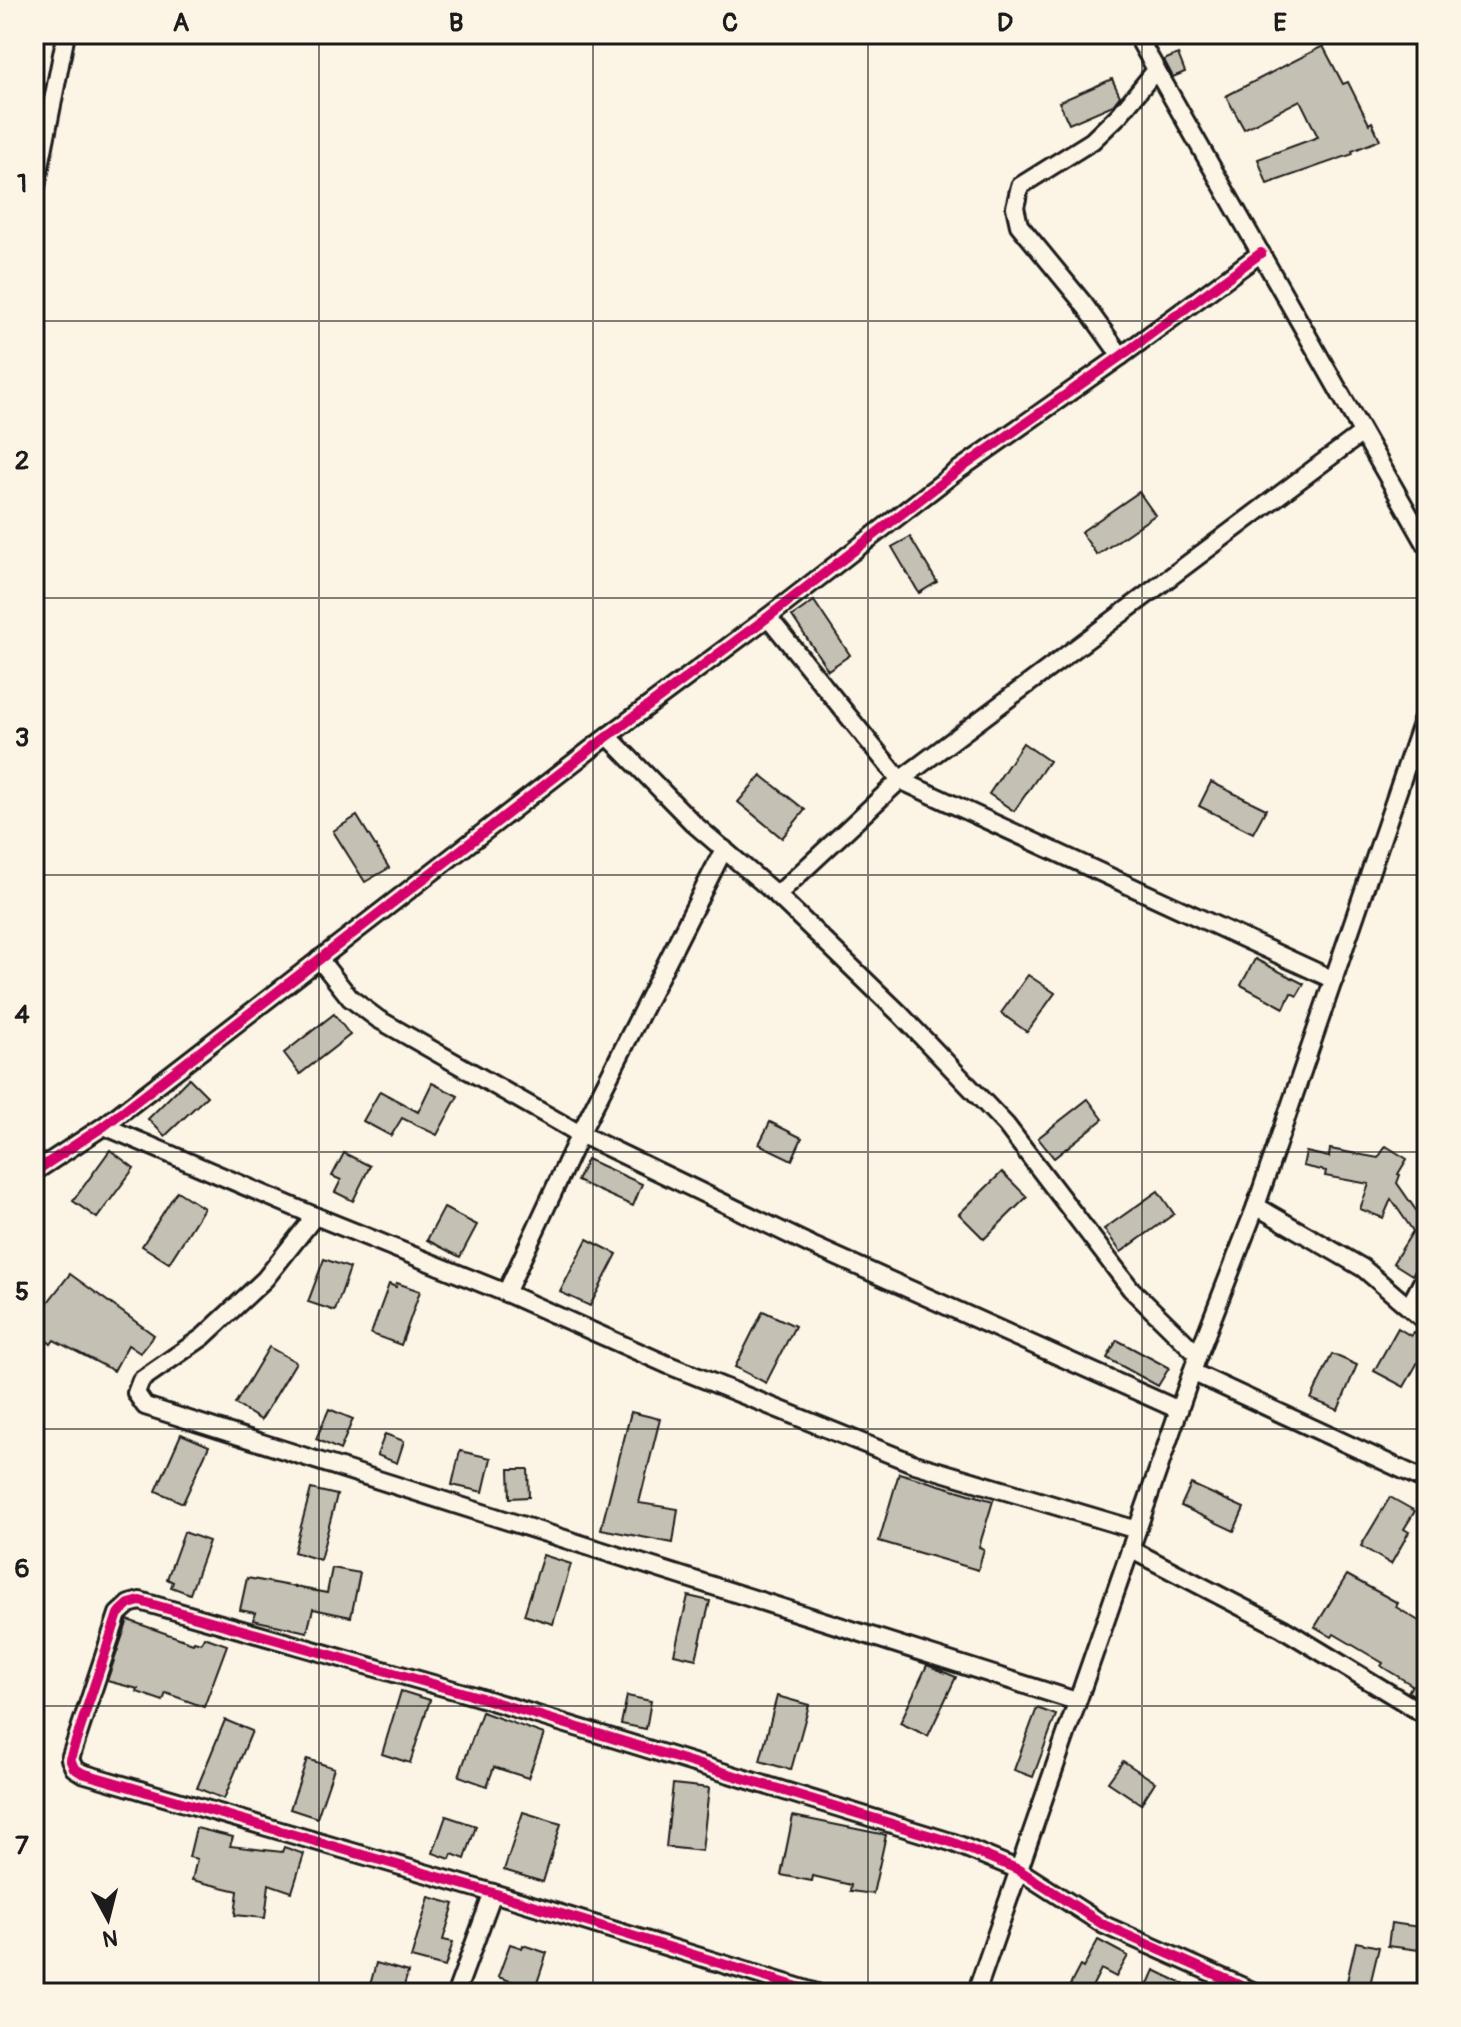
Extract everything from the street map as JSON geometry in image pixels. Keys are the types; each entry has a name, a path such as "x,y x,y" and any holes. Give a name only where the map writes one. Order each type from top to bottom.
{"street":[{"path":"34,197 66,34"},
{"path":"1136,34 1427,546"},
{"path":"1121,356 1083,303 1019,225 1015,207 1020,186 1092,141 1119,115 1156,70"},
{"path":"34,1172 104,1126 953,474 1261,253"},
{"path":"777,895 900,780 1362,433"},
{"path":"768,617 900,780 1334,980"},
{"path":"976,1993 1198,1355 1256,1206 1427,706"},
{"path":"608,736 694,824 777,895 900,1014 1006,1125 1131,1289 1198,1355"},
{"path":"506,1293 580,1134 724,849"},
{"path":"319,959 350,998 378,1019 580,1134 813,1246 1179,1410"},
{"path":"104,1126 506,1293 666,1364 915,1464 1137,1530"},
{"path":"1256,1206 1363,1268 1427,1323"},
{"path":"315,1216 265,1279 203,1337 141,1380 136,1393 145,1406 1076,1701"},
{"path":"1409,1307 1427,1273"},
{"path":"1192,1372 1427,1481"},
{"path":"1130,1549 1282,1628 1427,1716"},
{"path":"817,1993 493,1893 97,1778 74,1768 70,1759 118,1614 129,1604 140,1601 460,1691 901,1825 1017,1869 1104,1925 1257,1993"},
{"path":"456,1993 493,1893"}],"building":[{"path":"1323,46 1343,84 1348,82 1380,140 1352,151 1353,154 1267,184 1258,159 1318,137 1300,100 1244,129 1226,96"},
{"path":"1178,54 1185,72 1173,77 1164,60"},
{"path":"1112,79 1120,96 1113,105 1069,124 1059,102"},
{"path":"1139,492 1155,515 1097,555 1081,532"},
{"path":"910,537 937,582 919,593 892,547"},
{"path":"814,601 850,655 828,670 792,616"},
{"path":"1023,743 1049,761 1014,811 989,794"},
{"path":"761,775 805,810 782,838 738,802"},
{"path":"1211,782 1266,809 1253,833 1199,806"},
{"path":"357,816 389,868 365,882 333,831"},
{"path":"1255,959 1304,984 1297,996 1291,993 1284,1008 1241,985"},
{"path":"1028,975 1055,993 1027,1032 1001,1013"},
{"path":"334,1014 350,1035 300,1074 284,1053"},
{"path":"189,1078 207,1096 165,1136 148,1119"},
{"path":"432,1083 458,1096 437,1135 402,1118 391,1136 363,1121 380,1091 418,1112"},
{"path":"1088,1099 1103,1119 1054,1158 1038,1138"},
{"path":"770,1122 802,1138 792,1160 759,1144"},
{"path":"1386,1146 1407,1159 1398,1174 1397,1183 1420,1216 1427,1210 1427,1252 1412,1275 1393,1263 1413,1231 1391,1199 1383,1218 1360,1209 1369,1184 1325,1176 1326,1171 1303,1166 1306,1152 1329,1157 1330,1149 1378,1158"},
{"path":"110,1150 134,1168 97,1218 73,1201"},
{"path":"344,1153 370,1166 353,1201 335,1192 341,1180 332,1176"},
{"path":"587,1159 642,1184 633,1206 577,1181"},
{"path":"1002,1172 1027,1197 984,1239 959,1214"},
{"path":"177,1191 204,1208 169,1263 142,1246"},
{"path":"1158,1191 1174,1214 1121,1252 1104,1229"},
{"path":"444,1208 477,1225 460,1257 427,1240"},
{"path":"587,1239 617,1254 590,1306 560,1292"},
{"path":"324,1259 350,1268 335,1311 308,1302"},
{"path":"70,1274 154,1335 140,1353 128,1345 114,1371 54,1340 51,1344 34,1331 34,1320"},
{"path":"397,1283 420,1291 401,1345 371,1334 389,1284 396,1287"},
{"path":"763,1311 795,1326 766,1383 735,1367"},
{"path":"1398,1328 1411,1336 1413,1332 1427,1340 1427,1346 1404,1387 1374,1371"},
{"path":"1117,1340 1169,1368 1158,1386 1107,1358"},
{"path":"269,1347 296,1362 261,1420 235,1404"},
{"path":"1332,1354 1357,1365 1338,1410 1311,1399"},
{"path":"329,1409 353,1419 340,1450 316,1439"},
{"path":"631,1412 660,1419 639,1503 678,1509 673,1543 601,1529"},
{"path":"181,1434 209,1446 183,1503 156,1491"},
{"path":"385,1434 404,1441 397,1463 377,1455"},
{"path":"460,1451 491,1458 483,1492 452,1485"},
{"path":"509,1469 528,1469 529,1497 510,1498"},
{"path":"899,1473 993,1501 979,1547 984,1549 978,1570 879,1541"},
{"path":"1191,1484 1244,1508 1234,1531 1181,1506"},
{"path":"311,1489 337,1495 320,1560 294,1552"},
{"path":"1390,1497 1415,1511 1404,1529 1409,1532 1391,1564 1361,1546"},
{"path":"184,1532 209,1541 190,1594 171,1587 173,1582 167,1579"},
{"path":"543,1555 571,1564 553,1624 524,1615"},
{"path":"332,1568 360,1573 351,1617 313,1609 307,1632 253,1620 255,1613 240,1610 247,1578 327,1593"},
{"path":"1347,1575 1398,1603 1396,1607 1427,1626 1427,1702 1408,1692 1412,1685 1381,1666 1383,1663 1334,1634 1332,1637 1315,1627"},
{"path":"688,1596 710,1601 696,1659 674,1654"},
{"path":"128,1620 193,1643 201,1643 204,1637 227,1645 204,1707 166,1693 163,1701 137,1692 138,1689 107,1681"},
{"path":"927,1665 956,1677 928,1736 900,1723"},
{"path":"401,1691 430,1700 410,1763 382,1754"},
{"path":"627,1696 651,1701 646,1729 621,1724"},
{"path":"777,1696 809,1705 791,1770 760,1761"},
{"path":"1037,1708 1056,1715 1033,1777 1014,1770"},
{"path":"482,1712 544,1734 528,1778 494,1767 487,1786 459,1776"},
{"path":"225,1720 252,1731 224,1799 197,1788"},
{"path":"307,1759 334,1768 317,1818 290,1809"},
{"path":"1123,1761 1155,1782 1141,1804 1108,1782"},
{"path":"673,1784 709,1788 702,1851 666,1847"},
{"path":"523,1812 561,1824 543,1882 504,1870"},
{"path":"446,1816 476,1826 465,1859 452,1854 450,1859 433,1853"},
{"path":"793,1816 886,1835 873,1894 850,1891 851,1885 813,1876 812,1881 781,1875"},
{"path":"196,1828 233,1837 230,1846 282,1852 284,1847 304,1854 292,1892 269,1884 265,1918 235,1915 238,1891 192,1880 197,1859 189,1857"},
{"path":"429,1897 454,1904 443,1940 453,1942 445,1967 411,1958"},
{"path":"1391,1923 1427,1928 1427,1951 1388,1946"},
{"path":"1098,1940 1128,1956 1116,1977 1101,1969 1089,1993 1085,1993 1070,1985"},
{"path":"1356,1942 1379,1947 1368,1993 1345,1990"},
{"path":"510,1944 547,1953 535,1989 498,1977"},
{"path":"376,1963 408,1972 402,1993 368,1993"},
{"path":"1154,1970 1202,1993 1144,1993"}],"cycle path":[{"path":"34,1172 104,1126 953,474 1261,253"},
{"path":"817,1993 493,1893 82,1773 74,1768 70,1759 118,1614 129,1604 140,1601 475,1696 954,1843 1017,1869 1104,1925 1257,1993"}]}
